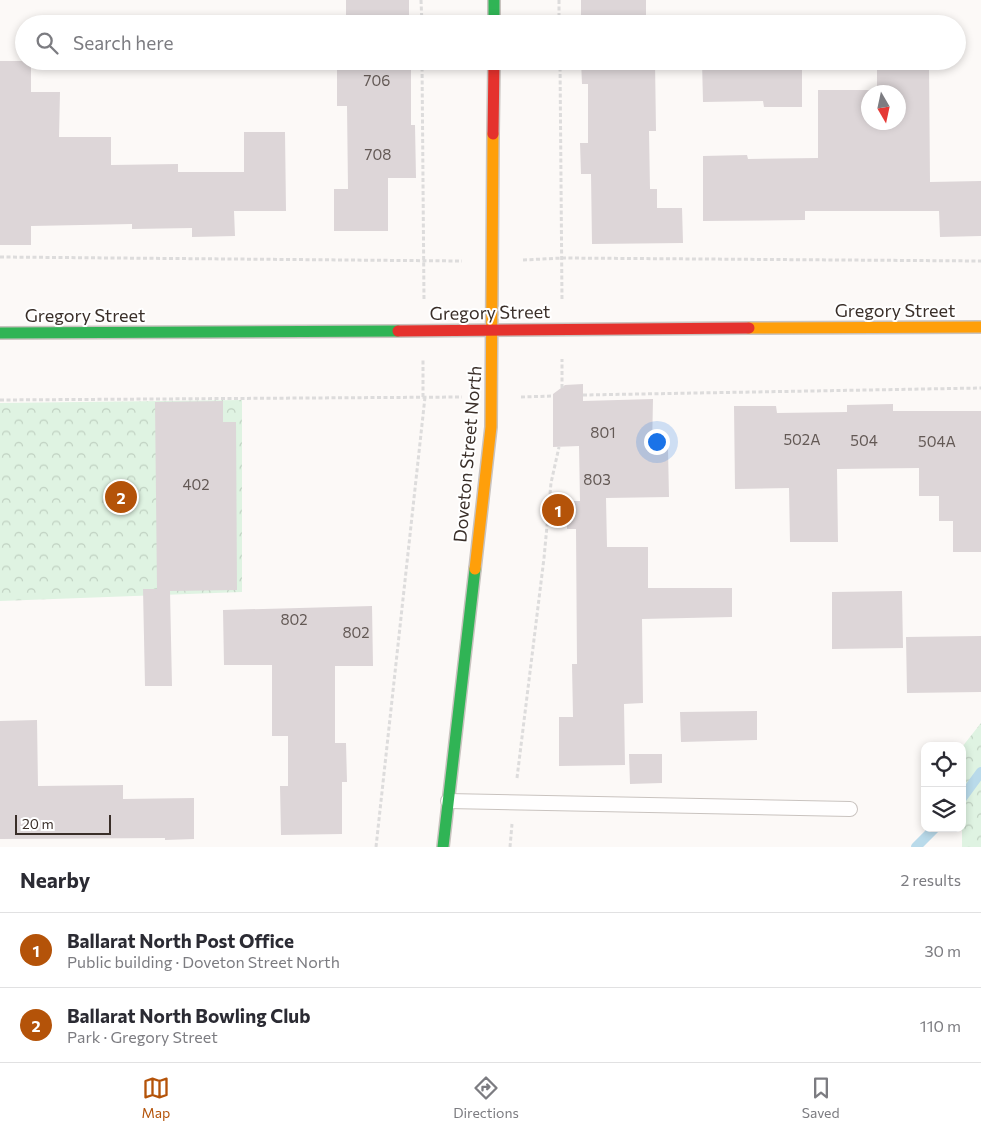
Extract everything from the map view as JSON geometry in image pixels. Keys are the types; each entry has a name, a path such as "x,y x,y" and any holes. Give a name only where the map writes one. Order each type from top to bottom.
{"street":[{"path":"494,0 494,15"},
{"name":"Doveton Street North","path":"443,847 491,427 494,70"},
{"name":"Gregory Street","path":"0,332 981,327"}],"lane":[{"path":"448,800 514,803 850,809"}],"path":[{"path":"421,0 422,15"},
{"path":"559,0 560,15"},
{"path":"0,257 424,262 422,70"},
{"path":"560,70 562,258 981,261"},
{"path":"583,396 981,388"},
{"path":"0,400 424,397 376,847"},
{"path":"510,847 543,568 551,483 559,447"}],"green space":[{"path":"242,400 242,592 0,601 0,403"},
{"path":"981,723 981,847 962,847 962,832 966,832 966,742"}],"building":[{"path":"346,0 409,0 409,15 346,15"},
{"path":"581,0 646,0 646,15 581,15"},
{"path":"0,61 15,61 15,70 31,70 31,92 60,92 59,137 111,137 111,165 178,164 178,172 244,172 244,132 285,132 286,211 234,211 235,236 192,237 192,228 132,229 132,224 31,226 31,245 0,245"},
{"path":"337,70 411,70 411,125 415,125 416,178 388,178 388,231 334,231 334,189 348,189 347,106 337,106"},
{"path":"581,70 655,70 656,131 649,131 650,189 657,189 657,208 682,208 683,243 592,244 591,174 581,174 580,143 588,143 588,84 582,84"},
{"path":"702,70 802,70 802,107 764,107 763,101 703,102"},
{"path":"877,70 929,70 930,182 981,181 981,236 940,237 939,211 805,211 805,220 703,221 703,156 747,155 748,159 818,158 818,90 861,90 861,130 906,130 906,85 877,85"},
{"path":"583,384 583,401 653,399 652,449 668,449 669,497 606,498 607,547 648,547 648,588 732,588 732,617 642,619 643,703 624,704 625,765 559,766 559,717 573,717 572,664 577,664 576,529 567,529 567,501 580,501 579,446 553,447 553,394 565,385"},
{"path":"223,401 223,422 236,422 237,590 170,591 172,686 145,686 143,589 157,589 155,402"},
{"path":"893,404 893,411 981,411 981,552 953,552 953,521 939,521 939,496 919,496 919,468 837,469 838,542 790,542 789,488 735,489 734,406 776,406 777,413 847,412 847,405"},
{"path":"902,591 903,648 832,649 832,592"},
{"path":"372,606 373,666 335,666 335,743 346,743 347,782 342,782 342,834 281,835 280,786 288,786 288,736 272,736 272,665 224,665 223,610"},
{"path":"981,636 981,692 907,693 906,637"},
{"path":"757,711 757,740 681,742 680,712"},
{"path":"37,720 38,786 123,785 123,799 194,798 194,839 0,839 0,721"},
{"path":"629,754 662,754 662,783 630,784"}],"waterway":[{"path":"966,793 981,772"},
{"path":"916,847 931,832"}],"traffic: fast":[{"path":"494,0 494,15"},
{"path":"0,333 398,331"},
{"path":"443,847 475,569"}],"traffic: slow":[{"path":"475,569 491,427 493,134"},
{"path":"749,328 981,327"}],"traffic: jam":[{"path":"493,134 494,70"},
{"path":"398,331 749,328"}],"place":[{"name":"Ballarat North Bowling Club","path":"121,497"},
{"name":"Ballarat North Post Office","path":"558,510"}]}
